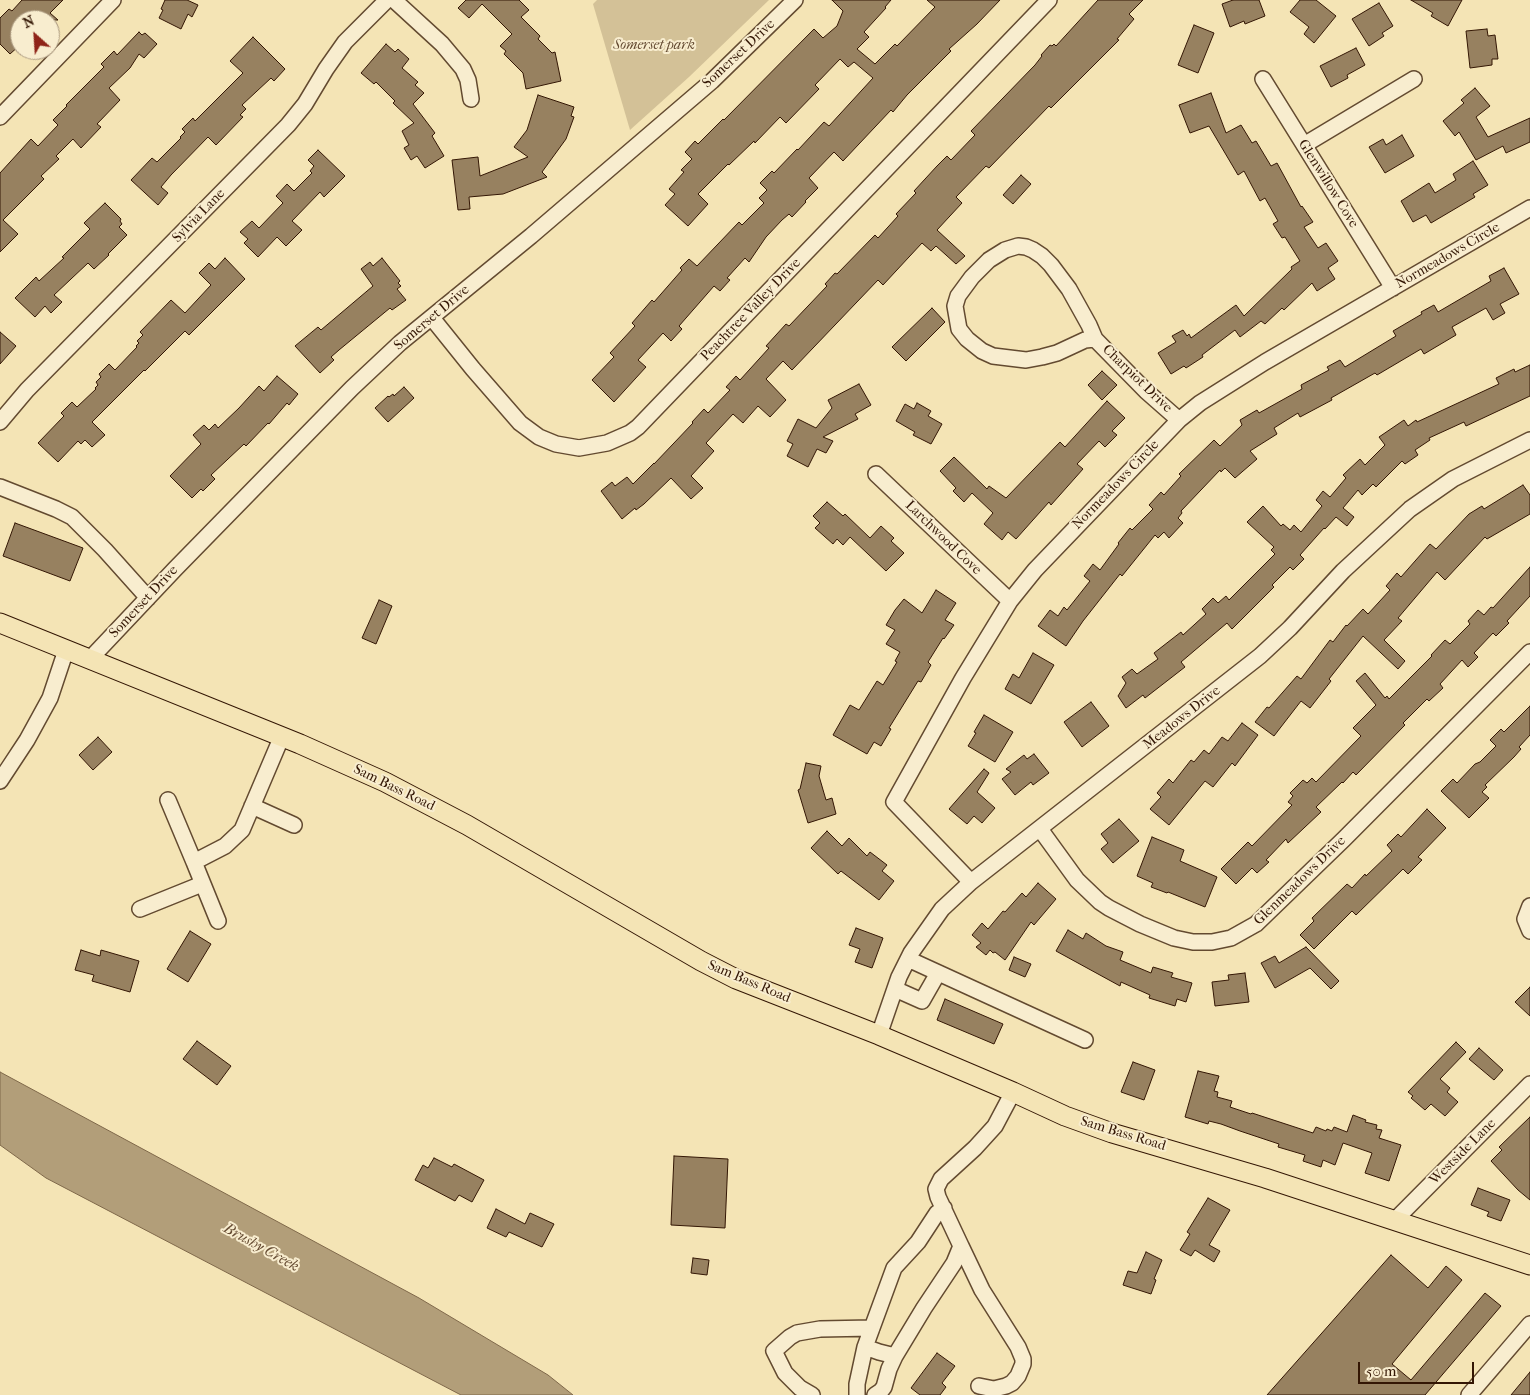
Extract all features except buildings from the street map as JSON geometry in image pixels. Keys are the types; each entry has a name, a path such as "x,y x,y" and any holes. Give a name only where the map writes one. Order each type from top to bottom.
{"main road":[{"name":"Sam Bass Road","path":"0,623 282,736 385,782 468,825 701,961 727,974 879,1035 1065,1116 1112,1133 1265,1178 1530,1264"}],"street":[{"path":"0,117 113,0"},
{"name":"Sylvia Lane","path":"0,422 28,390 288,125 305,104 345,42 387,0"},
{"path":"394,0 442,44 463,69 468,80 471,100"},
{"name":"Somerset Drive","path":"90,659 352,388 400,344 531,236 712,81 795,0"},
{"name":"Peachtree Valley Drive","path":"432,318 514,416 527,429 539,437 556,444 579,448 606,443 630,433 638,427 1049,0"},
{"name":"Glenwillow Cove","path":"1264,79 1393,288"},
{"path":"1304,145 1414,79"},
{"name":"Normeadows Circle","path":"971,882 894,802 963,678 1010,602 1040,564 1179,420 1200,403 1266,362 1530,208"},
{"path":"1018,246 1026,247 1042,256 1064,282 1089,324 1095,339 1085,340 1042,358 1026,360 992,356 967,339 959,329 955,306 958,296 972,277 990,260 1005,250 1018,246"},
{"name":"Charpiot Drive","path":"1095,339 1146,391 1179,420"},
{"name":"Meadows Drive","path":"879,1035 899,978 908,959 942,910 971,882 1260,656 1290,628 1343,571 1410,509 1453,480 1530,440"},
{"name":"Larchwood Cove","path":"876,474 1010,602"},
{"path":"0,487 56,508 72,517 148,598"},
{"path":"0,781 50,698 66,650"},
{"name":"Glenmeadows Drive","path":"1040,829 1077,880 1109,908 1140,924 1174,938 1193,942 1212,942 1231,938 1256,924 1364,819 1530,652"},
{"path":"194,862 225,846 242,830 282,736"},
{"path":"168,800 218,921"},
{"path":"252,806 294,824"},
{"path":"140,910 202,884"},
{"path":"1530,906 1526,919 1530,931"},
{"path":"908,959 1085,1040"},
{"path":"895,990 922,1001 938,973"},
{"name":"Westside Lane","path":"1395,1220 1530,1084"},
{"path":"979,1386 994,1389 1012,1383 1018,1376 1023,1360 1018,1347 982,1290 936,1189 940,1179 975,1148 995,1126 1013,1092"},
{"path":"857,1395 857,1384 865,1347 894,1268 918,1242 937,1213 944,1208"},
{"path":"875,1395 884,1387 895,1356 924,1308 954,1264 961,1246"},
{"path":"1469,1395 1530,1324"},
{"path":"812,1395 800,1388 785,1373 774,1351 797,1333 872,1328"},
{"path":"865,1347 895,1356"}],"green space":[{"name":"Somerset park","path":"597,0 769,0 689,77 630,130 593,4"}],"water":[{"name":"Brushy Creek","path":"0,1072 419,1298 548,1375 573,1395 461,1395 46,1178 0,1145"}]}
